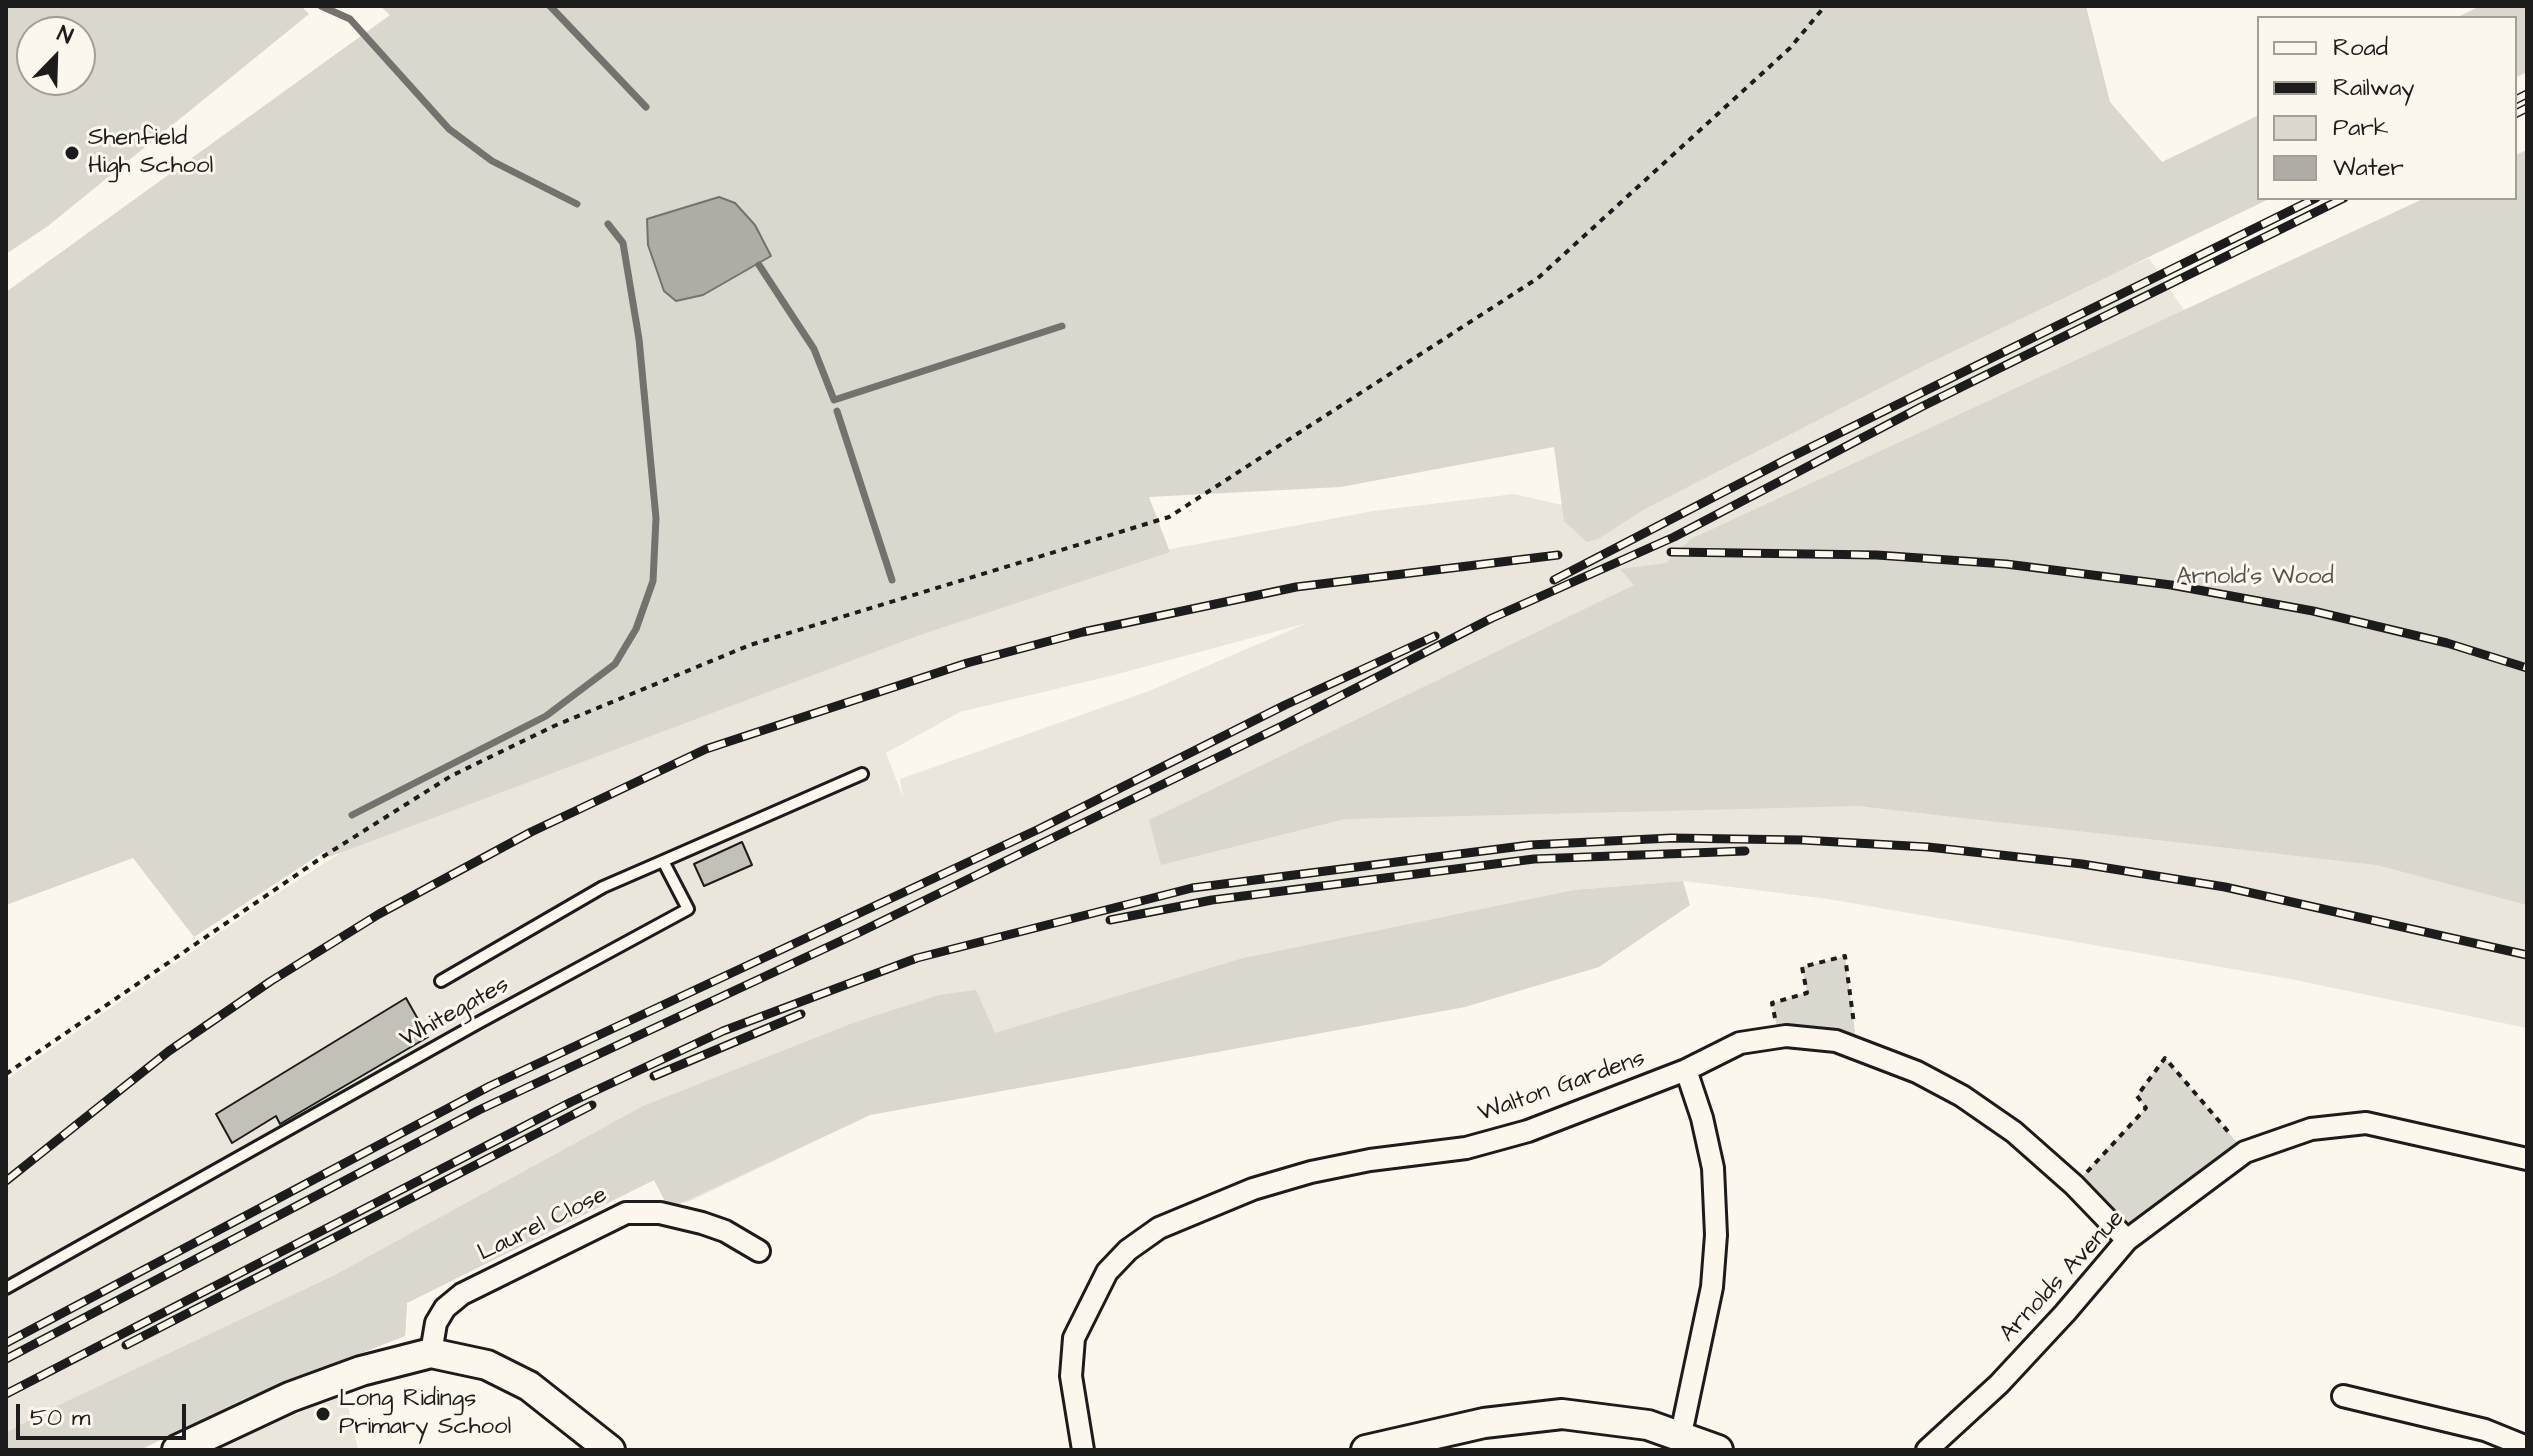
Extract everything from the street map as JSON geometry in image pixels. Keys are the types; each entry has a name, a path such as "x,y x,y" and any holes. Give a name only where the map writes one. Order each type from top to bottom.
{"street":[{"name":"Walton Gardens","path":"1083,1450 1071,1376 1074,1338 1107,1272 1128,1250 1159,1228 1253,1189 1311,1172 1370,1160 1466,1148 1528,1131 1686,1070 1740,1043 1779,1037 1836,1041 1917,1072 1962,1096 2014,1132 2074,1185 2127,1240"},
{"path":"1681,1434 1712,1287 1716,1235 1713,1168 1702,1118 1686,1070"},
{"name":"Arnolds Avenue","path":"1927,1450 2008,1374 2127,1240 2245,1152 2311,1129 2366,1123 2527,1159"},
{"name":"Laurel Close","path":"431,1353 436,1323 445,1308 462,1294 626,1213 660,1213 702,1223 725,1231 759,1251"},
{"path":"177,1450 290,1397 361,1371 431,1353 487,1365 529,1386 610,1450"},
{"path":"2343,1396 2485,1430 2527,1447"},
{"path":"1366,1450 1484,1423 1562,1414 1648,1425 1681,1434 1718,1450"}],"lane":[{"path":"441,981 603,887 862,774"},
{"name":"Whitegates","path":"6,1288 437,1045 688,909 663,861"}],"path":[{"path":"6,1074 337,848 451,776 554,726 750,645 1169,517 1538,278 1790,48 1825,6"},
{"path":"1779,1037 1772,1003 1807,993 1802,967 1845,956 1855,1032 1852,1046"},
{"path":"2074,1185 2146,1108 2137,1096 2165,1058 2245,1152"}],"shaded area":[{"path":"2149,258 2185,312 1876,470 2527,601 2527,1028 2290,979 1828,899 1683,881 1573,890 1243,958 870,1115 688,1202 665,1201 654,1180 407,1303 405,1336 246,1398 140,1450 6,1450 6,1080 267,900 403,813 1049,572 1373,511 1514,494 1580,509","holes":["1307,623 1149,691 900,779 903,797 886,753 960,712 1114,675"]},
{"name":"Long Ridings Primary School","path":"345,1393 358,1450 217,1450 247,1435"}],"green space":[{"name":"Shenfield High School","path":"6,6 301,6 309,14 48,226 6,254"},
{"path":"380,6 2086,6 2110,102 2162,162 2257,116 2257,200 2267,200 1927,364 1643,510 1598,539 1587,542 1564,521 1554,447 1341,487 1149,497 1170,552 917,636 329,857 325,851 194,937 133,858 6,905 6,292 390,15"},
{"path":"2480,6 2527,6 2527,72 2517,77 2517,16 2460,16"},
{"name":"Arnold's Wood","path":"2527,150 2527,905 2377,865 1858,806 1345,819 1161,865 1149,820 1634,585 1620,569 1666,563 1691,539 2421,200 2517,200 2517,154"},
{"path":"1683,881 1690,905 1599,967 1465,1007 870,1115 673,1207 665,1201 654,1180 407,1303 405,1336 246,1398 140,1450 6,1450 6,1433 42,1413 333,1276 643,1106 853,1023 939,995 976,990 995,1033 1243,958 1573,890"},
{"path":"1845,956 1855,1032 1852,1046 1779,1037 1772,1003 1807,993 1802,967"},
{"path":"2165,1058 2245,1152 2127,1240 2074,1185 2146,1108 2137,1096"}],"water":[{"path":"719,197 735,203 755,225 771,256 703,295 676,301 664,291 648,245 647,219"}],"building":[{"path":"742,842 752,865 704,886 694,864"},
{"path":"406,998 428,1037 280,1124 276,1116 232,1143 216,1114"}],"waterway":[{"path":"321,6 350,19 449,129 492,161 577,204"},
{"path":"550,6 646,107"},
{"path":"352,815 546,716 615,664 636,629 653,581 656,518 639,339 623,243 608,224"},
{"path":"759,265 814,349 834,400 1062,326"},
{"path":"837,411 892,580"}],"railway":[{"path":"2517,99 2527,94"},
{"path":"2517,113 2527,108"},
{"path":"1554,580 1787,459 2312,200"},
{"path":"6,1359 479,1110 860,932 1282,726 1492,618 1674,537 1921,407 2340,200"},
{"path":"1671,552 1877,555 2006,564 2171,585 2313,611 2447,643 2527,668"},
{"path":"6,1181 169,1051 271,981 379,914 531,832 706,749 967,663 1083,632 1296,587 1558,555"},
{"path":"6,1343 490,1086 1039,829 1285,705 1435,636"},
{"path":"6,1394 571,1102 723,1031 917,958 1192,888 1530,845 1671,838 1802,840 1928,847 2082,864 2225,887 2527,955"},
{"path":"1110,920 1212,900 1534,859 1745,851"},
{"path":"654,1076 801,1014"},
{"path":"126,1345 592,1105"}],"place":[{"name":"Shenfield High School","path":"72,153"},
{"name":"Long Ridings Primary School","path":"323,1414"}]}
